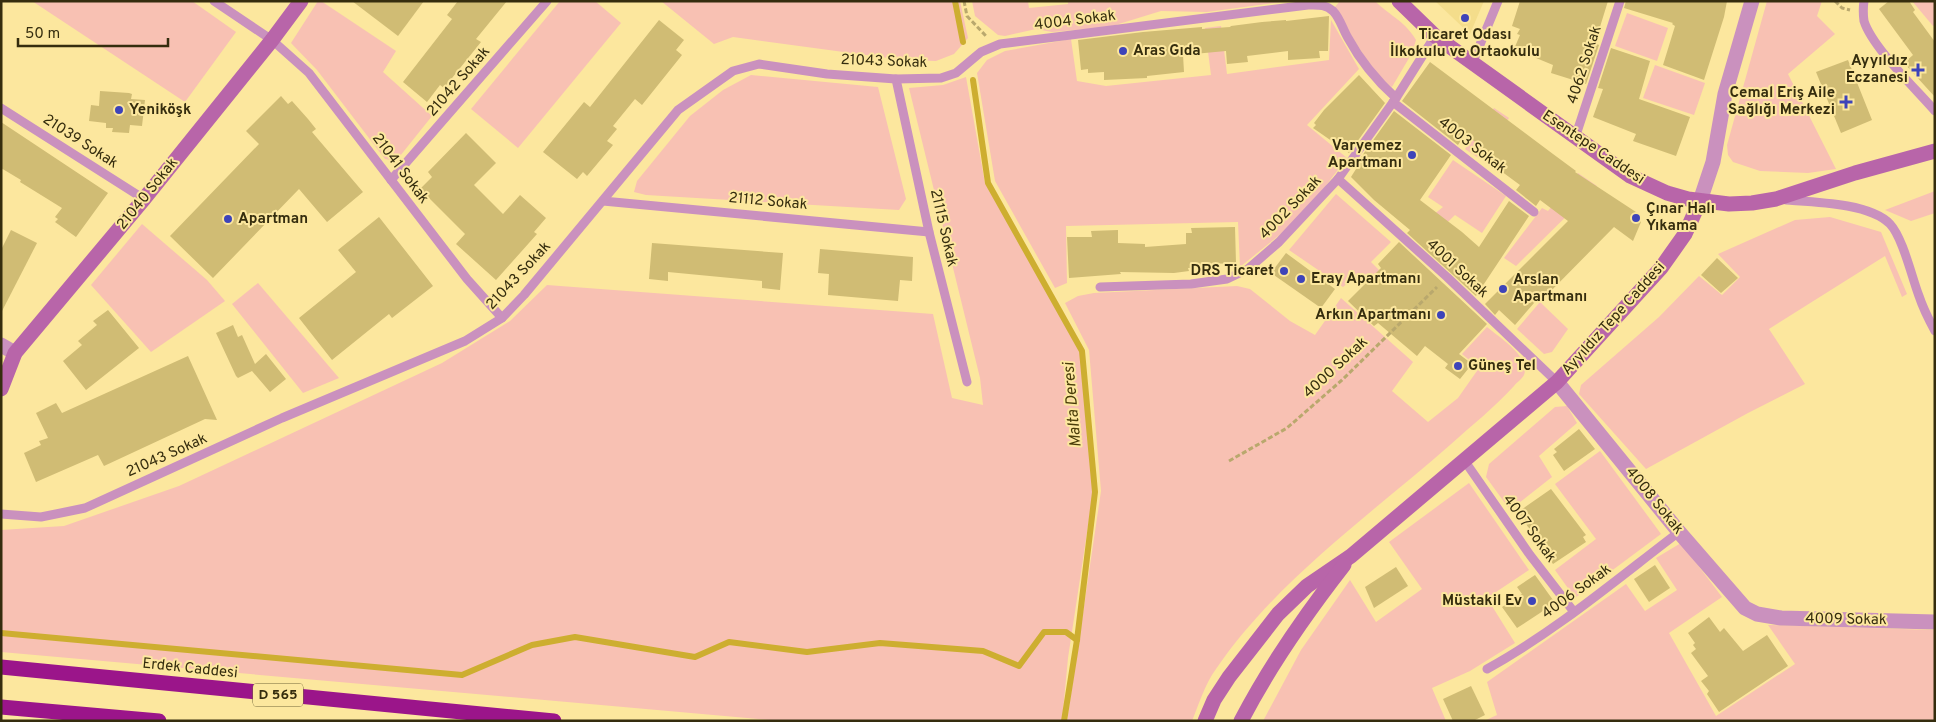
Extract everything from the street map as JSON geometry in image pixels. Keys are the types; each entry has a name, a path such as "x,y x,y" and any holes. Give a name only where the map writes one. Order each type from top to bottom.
{"highway":[{"name":"Erdek Caddesi","path":"1,667 554,721"},
{"path":"1,707 158,721"}],"main road":[{"name":"21040 Sokak","path":"1,390 15,353 144,199 272,40 301,1"},
{"name":"Esentepe Caddesi","path":"1399,1 1434,36 1575,138 1630,176 1667,193 1700,201 1728,204 1752,203 1776,199 1855,173 1935,151"},
{"name":"Ayyıldız Tepe Caddesi","path":"1205,721 1214,700 1229,677 1278,614 1307,586 1351,556 1557,382 1662,268 1685,234 1700,201"},
{"name":"Ayyıldız Tepe Caddesi","path":"1241,721 1255,693 1291,635 1351,556"}],"street":[{"name":"Ayyıldız Tepe Caddesi","path":"1700,201 1713,162 1725,94 1752,1"},
{"path":"1,345 15,353"},
{"name":"4008 Sokak","path":"1557,382 1679,532 1745,608 1757,614"},
{"name":"4009 Sokak","path":"1757,614 1781,618 1935,622"}],"lane":[{"name":"21041 Sokak","path":"214,1 272,40 309,73 467,279 502,318"},
{"name":"21042 Sokak","path":"391,180 547,1"},
{"path":"1472,64 1498,1"},
{"name":"4062 Sokak","path":"1575,138 1620,1"},
{"path":"1864,1 1863,13 1865,23 1883,52 1934,110"},
{"name":"4004 Sokak","path":"981,52 1000,44 1326,3 1339,19 1343,30 1362,62 1395,100"},
{"name":"4002 Sokak","path":"1100,287 1191,284 1227,279 1248,270 1279,242 1338,178 1395,100 1434,36"},
{"name":"21043 Sokak","path":"1,514 41,517 85,508 282,418 465,341 502,318 524,295 678,110 733,71 759,64 827,74 896,79 941,78 956,73 981,52"},
{"name":"21115 Sokak","path":"896,79 929,232 967,382"},
{"name":"4003 Sokak","path":"1395,100 1534,212"},
{"name":"21039 Sokak","path":"1,108 144,199"},
{"name":"4001 Sokak","path":"1338,178 1447,277 1557,382"},
{"path":"1776,199 1843,205 1880,217 1890,225 1900,242 1920,299 1935,331"},
{"name":"21112 Sokak","path":"603,200 929,232"},
{"path":"1,369 15,353"},
{"name":"4007 Sokak","path":"1464,460 1530,555 1574,612"},
{"name":"4006 Sokak","path":"1487,669 1509,657 1574,612 1679,532"}],"path":[{"path":"964,1 967,16 985,35 1000,44"},
{"name":"4000 Sokak","path":"1229,461 1287,428 1342,380 1447,277"}],"shaded area":[{"path":"32,1 192,1 236,32 185,102"},
{"path":"318,1 321,1 396,51 383,72 432,116 396,161 385,159 317,70 291,43"},
{"path":"560,1 595,1 621,23 518,148 471,109"},
{"path":"661,1 960,1 968,38 954,54 936,61 903,60 733,37 714,44"},
{"path":"972,1 1028,1 1029,8 1068,4 1068,1 1289,1 1207,12 1161,11 1109,27 1052,32 1036,29 1005,36 998,35 975,16"},
{"path":"1340,1 1375,1 1412,33 1416,40 1412,53 1392,87 1376,71 1353,39 1335,7"},
{"name":"Ticaret Odası İlkokulu ve Ortaokulu","path":"1435,1 1484,1 1470,34"},
{"path":"1767,1 1822,1 1817,16 1835,34 1788,74 1836,169 1808,173 1760,171 1733,162 1728,155 1727,145"},
{"path":"1912,1 1935,1 1935,25 1933,26"},
{"path":"1627,13 1668,28 1657,61 1615,46"},
{"path":"1331,20 1359,69 1307,125 1347,158 1324,188 1283,232 1240,267 1238,222 1066,226 1067,283 1055,288 995,181 977,73 987,60 1005,51 1071,39 1077,81 1106,86 1211,75 1205,28 1221,26 1227,74 1329,60"},
{"path":"1655,65 1705,83 1694,115 1643,98"},
{"path":"751,75 878,87 906,199 899,210 646,195 634,192 637,181 690,116 723,90"},
{"path":"966,77 985,183 1082,352 1093,493 1068,658 1062,721 781,721 1,652 1,530 64,526 179,486 442,363 510,321 547,285 933,314 952,398 983,405 980,378 909,88 943,85"},
{"path":"1494,108 1509,118 1480,159 1465,149"},
{"path":"1453,160 1506,196 1482,233 1455,215 1424,245 1411,233 1443,207 1428,197"},
{"path":"1578,173 1597,186 1516,266 1504,258 1542,208 1548,211"},
{"path":"1935,191 1935,213 1911,221 1885,210"},
{"path":"1336,194 1391,242 1371,262 1409,300 1397,312 1358,274 1343,287 1289,250"},
{"path":"1830,217 1881,232 1907,294 1902,297 1885,256 1769,329 1805,384 1646,469 1579,394 1581,385 1659,317 1699,276 1722,295 1740,277 1718,254 1795,220"},
{"path":"142,224 207,280 225,301 151,352 91,285"},
{"path":"258,283 339,378 303,393 232,304"},
{"path":"1237,286 1250,289 1290,321 1315,335 1341,298 1413,362 1392,391 1428,422 1458,398 1479,368 1462,354 1487,327 1519,355 1525,368 1524,375 1490,409 1326,550 1267,606 1240,637 1212,675 1192,721 1067,721 1101,491 1089,350 1065,303 1078,296 1094,293"},
{"path":"1540,302 1568,329 1552,352 1544,354 1517,329"},
{"path":"1567,406 1577,423 1539,456 1552,477 1510,510 1486,477 1489,464 1555,407"},
{"path":"1600,451 1661,534 1575,598 1555,570 1596,539 1555,484"},
{"path":"1469,483 1529,570 1487,598 1515,643 1470,671 1432,688 1446,721 1263,721 1301,650 1350,580 1376,622 1422,589 1389,542"},
{"path":"1681,543 1722,597 1669,633 1716,716 1795,664 1768,625 1935,630 1935,721 1484,721 1497,715 1487,682 1626,584 1645,611 1677,590 1656,558"}],"building":[{"path":"352,1 424,1 398,36"},
{"path":"458,1 507,1 476,39 481,42 444,88 440,85 427,102 403,82 452,19 447,15"},
{"path":"1520,1 1608,1 1595,43 1599,45 1586,84 1551,73 1553,65 1514,49 1520,35 1517,34 1520,29 1512,26"},
{"path":"1626,1 1727,1 1724,17 1704,80 1663,65 1675,26 1673,23 1624,8"},
{"path":"1889,1 1909,1 1915,10 1913,12 1935,42 1935,97 1904,63 1913,55 1879,9"},
{"path":"1329,16 1328,51 1319,51 1320,58 1288,60 1288,51 1247,56 1248,62 1227,64 1226,51 1183,55 1184,72 1147,76 1147,78 1104,80 1104,72 1088,73 1088,69 1081,70 1078,40 1143,32 1202,27 1202,29 1230,27"},
{"path":"659,20 684,40 676,50 682,55 642,105 635,99 613,126 617,129 607,141 613,145 587,176 583,172 577,179 543,152 584,102 590,107"},
{"path":"1611,48 1650,61 1639,99 1690,117 1676,156 1633,141 1636,134 1593,117 1603,89 1598,88"},
{"name":"Cemal Eriş Aile Sağlığı Merkezi","path":"1848,60 1872,120 1841,133 1816,72"},
{"path":"1430,62 1575,172 1639,214 1641,222 1633,241 1614,227 1544,298 1541,295 1515,325 1499,310 1495,315 1485,304 1568,221 1540,200 1536,206 1516,190 1520,185 1486,160 1491,154 1465,134 1458,145 1402,101"},
{"path":"1359,75 1385,103 1349,153 1313,128 1316,125 1314,123 1324,110"},
{"name":"Yeniköşk","path":"100,91 129,93 132,94 131,99 145,100 142,126 130,125 129,133 112,132 113,128 106,128 106,123 89,121 91,105 99,106"},
{"path":"281,96 288,104 292,101 308,119 316,129 312,132 363,192 327,222 299,189 213,278 170,236 259,144 246,131"},
{"path":"1394,111 1451,155 1420,200 1479,247 1509,201 1529,216 1476,296 1407,233 1410,230 1374,200 1351,177 1361,161 1359,160"},
{"path":"1,122 108,193 76,237 55,222 58,219 55,217 62,208 1,168"},
{"path":"466,133 496,163 474,185 503,214 520,195 546,218 534,232 537,234 496,280 456,244 465,234 420,189 432,177 428,172"},
{"path":"379,217 433,286 392,318 389,314 332,360 299,318 356,272 338,250"},
{"path":"1235,227 1236,263 1211,264 1211,268 1188,268 1189,271 1174,273 1120,272 1121,274 1069,278 1067,237 1092,237 1091,231 1118,230 1118,243 1145,244 1145,247 1186,244 1186,233 1192,233 1191,228"},
{"path":"11,230 37,243 1,313 1,250"},
{"path":"1399,242 1487,324 1459,354 1472,364 1460,379 1445,368 1448,364 1425,346 1417,356 1378,323 1374,326 1348,301 1381,268 1378,264"},
{"path":"652,243 783,253 780,290 762,288 762,281 668,272 668,281 649,279"},
{"path":"820,249 913,257 912,281 900,280 898,301 828,295 829,274 818,273"},
{"name":"Eray Apartmanı","path":"1286,253 1335,289 1321,308 1271,273"},
{"path":"1717,258 1738,278 1721,293 1701,275"},
{"path":"108,310 139,348 86,390 63,361 82,345 78,341 97,325 93,321"},
{"path":"233,325 238,337 242,335 255,364 266,354 286,379 270,392 252,371 238,378 236,376 216,333"},
{"path":"188,356 217,420 205,419 104,466 98,455 36,482 24,453 41,445 39,441 48,438 36,413 56,403 62,413"},
{"path":"1579,429 1595,449 1564,471 1553,455 1557,452 1554,449"},
{"path":"1551,489 1586,535 1583,537 1586,542 1553,564 1518,512"},
{"path":"1655,565 1670,588 1649,602 1634,579"},
{"name":"Müstakil Ev","path":"1396,567 1408,586 1374,608 1365,587"},
{"name":"Müstakil Ev","path":"1535,575 1553,600 1540,613 1517,628 1502,607 1522,594 1517,587"},
{"path":"1709,617 1720,632 1724,628 1743,651 1767,635 1788,666 1719,712 1707,694 1709,691 1701,681 1708,676 1691,653 1696,649 1693,645 1695,643 1688,633"},
{"path":"1471,686 1485,715 1473,721 1453,721 1443,699"}],"waterway":[{"name":"Malta Deresi","path":"955,1 963,42"},
{"name":"Malta Deresi","path":"973,80 988,183 1082,351 1095,492 1077,640 1064,721"},
{"path":"1,633 462,675 532,645 575,637 695,657 729,642 807,652 880,643 983,651 1019,666 1044,632 1066,632 1077,640"}],"place":[{"name":"Ticaret Odası İlkokulu ve Ortaokulu","path":"1465,18"},
{"name":"Aras Gıda","path":"1123,51"},
{"name":"Ayyıldız Eczanesi","path":"1918,70"},
{"name":"Cemal Eriş Aile Sağlığı Merkezi","path":"1846,102"},
{"name":"Yeniköşk","path":"119,110"},
{"name":"Varyemez Apartmanı","path":"1412,155"},
{"name":"Çınar Halı Yıkama","path":"1636,218"},
{"name":"Apartman","path":"228,219"},
{"name":"DRS Ticaret","path":"1284,271"},
{"name":"Eray Apartmanı","path":"1301,279"},
{"name":"Arslan Apartmanı","path":"1503,289"},
{"name":"Arkın Apartmanı","path":"1441,315"},
{"name":"Güneş Tel","path":"1458,366"},
{"name":"Müstakil Ev","path":"1532,601"}]}
